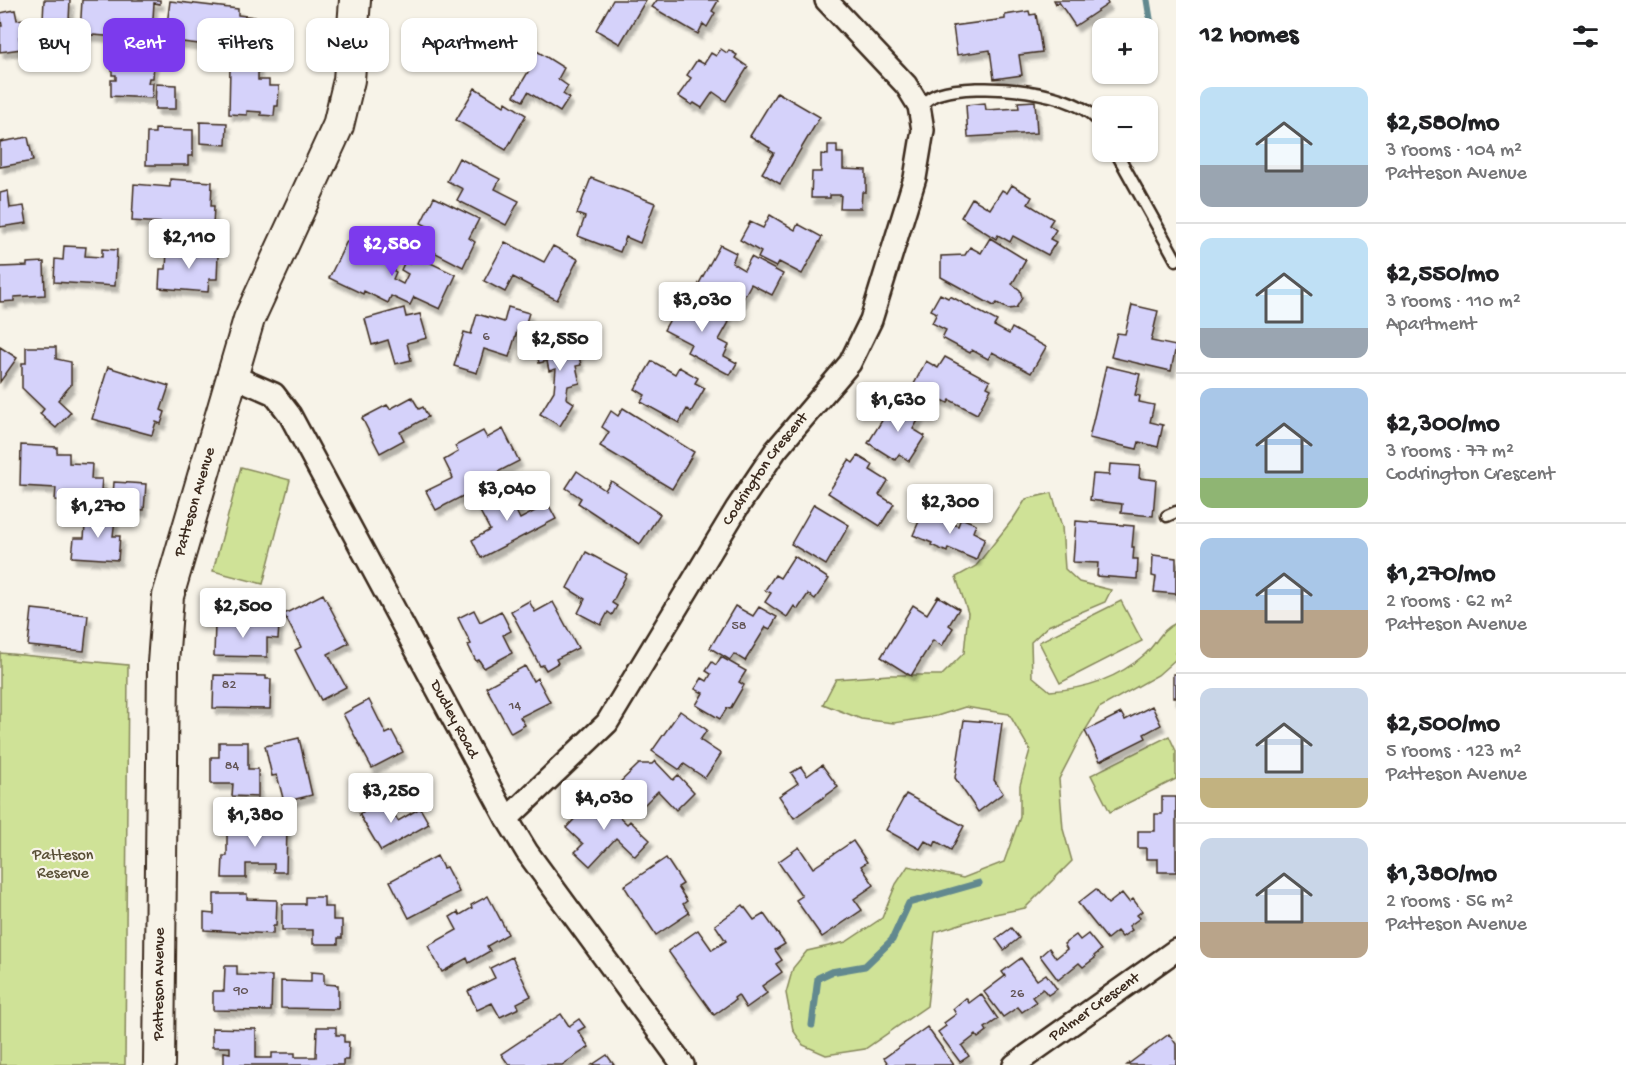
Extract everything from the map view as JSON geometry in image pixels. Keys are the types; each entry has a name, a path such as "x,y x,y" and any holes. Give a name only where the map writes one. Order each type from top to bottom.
{"main road":[{"name":"Patteson Avenue","path":"159,1065 163,663 168,596 249,319 338,126 349,80 355,0"}],"street":[{"name":"Codrington Crescent","path":"507,819 607,723 737,508 776,450 850,363 870,321 915,178 923,130 919,106 906,85 826,0"},
{"name":"Dudley Road","path":"233,376 274,394 290,415 507,819 527,852 683,1065"},
{"name":"Palmer Crescent","path":"1014,1065 1176,950"}],"lane":[{"path":"919,106 936,94 964,89 1007,90 1049,95 1075,104 1092,115"},
{"path":"1122,162 1176,260"}],"green space":[{"path":"241,467 290,480 263,584 213,571"},
{"path":"1052,493 1062,527 1065,569 1079,582 1111,590 1105,602 1048,626 1031,642 1032,676 1050,691 1075,688 1100,681 1134,663 1170,626 1176,623 1176,659 1158,675 1099,708 1078,742 1059,779 1063,829 1072,861 1025,908 985,916 935,932 927,1006 865,1049 826,1055 803,1045 793,1030 786,993 793,968 807,951 846,942 882,918 896,884 908,866 963,878 1004,862 1020,817 1020,785 1030,750 1009,714 965,707 937,716 894,723 861,719 823,704 836,679 889,675 942,675 964,653 968,613 956,577 976,566 1026,499"},
{"path":"1121,601 1142,641 1060,683 1039,642"},
{"name":"Patteson Reserve","path":"0,653 128,665 125,1065 0,1065"},
{"path":"1169,736 1176,751 1176,779 1110,812 1091,775"}],"building":[{"path":"44,0 70,0 69,18 43,18"},
{"path":"82,0 160,0 160,4 154,3 153,18 103,18 103,36 91,35 91,18 81,18"},
{"path":"613,0 646,0 620,44 596,30"},
{"path":"657,0 718,1 712,11 715,13 707,27 703,24 698,34 652,7"},
{"path":"1054,0 1106,0 1108,4 1075,26 1059,2 1056,4"},
{"path":"170,1 238,9 238,15 255,17 197,18 197,44 185,42 185,18 168,18"},
{"path":"15,10 18,20 18,49 0,52 0,26 2,26 0,13"},
{"path":"1029,11 1030,15 1036,14 1042,52 1019,55 1022,75 994,79 990,50 957,55 953,26 1005,19 1005,15"},
{"path":"721,49 727,53 729,50 737,55 735,58 748,67 726,101 713,92 702,108 678,96 691,78 687,75 697,60 704,64 711,53 716,56"},
{"path":"537,51 564,68 558,79 568,86 563,94 569,98 560,112 528,92 523,101 514,96 528,72 537,72"},
{"path":"112,72 153,72 153,78 149,78 148,83 153,83 152,98 111,96 111,80 116,80 116,75 112,75"},
{"path":"230,72 258,72 258,80 269,80 269,86 279,86 278,106 275,106 274,116 247,111 247,115 229,114"},
{"path":"156,84 176,85 176,109 155,109"},
{"path":"475,88 504,106 506,102 526,115 506,150 456,120"},
{"path":"777,92 820,117 780,184 762,173 774,153 750,136"},
{"path":"1035,101 1037,133 968,137 966,105 985,103 986,110 1019,108 1018,102"},
{"path":"200,122 227,123 226,145 200,143"},
{"path":"155,129 193,130 193,156 188,156 188,165 146,165 147,133 155,133"},
{"path":"28,137 33,161 0,167 0,142"},
{"path":"828,145 837,145 837,153 843,153 843,169 866,170 866,192 862,192 861,208 840,208 841,195 830,195 830,198 811,198 812,172 821,172 821,154 828,155"},
{"path":"459,158 500,179 495,189 519,201 506,225 457,200 463,189 447,181"},
{"path":"591,178 655,203 640,243 626,237 620,252 578,236 585,217 577,214"},
{"path":"170,179 212,182 213,226 132,221 134,184 170,187"},
{"path":"1012,185 1032,197 1028,204 1053,219 1049,225 1056,230 1050,239 1056,242 1048,255 1013,236 1010,242 998,235 996,239 961,217 972,198 990,209 1002,190 1007,193"},
{"path":"8,191 10,208 24,206 27,223 0,227 0,193"},
{"path":"434,197 479,219 469,238 475,242 463,267 424,247 433,229 421,223"},
{"path":"770,215 795,230 798,224 822,237 802,274 779,262 776,267 758,258 761,252 740,240 750,222 763,228"},
{"path":"990,238 1026,260 1012,284 1020,290 1022,298 1016,308 1008,309 997,303 994,306 941,277 941,256 965,255 970,247 981,253"},
{"path":"347,241 392,262 389,268 396,272 393,279 403,284 408,274 401,270 405,261 410,264 414,255 456,275 440,309 414,297 410,305 391,296 388,303 329,278"},
{"path":"505,242 544,262 553,246 578,259 557,300 513,277 505,292 484,281"},
{"path":"720,245 736,253 732,263 744,270 751,257 783,274 772,295 751,284 737,310 696,289"},
{"path":"64,246 86,247 85,256 102,257 102,249 117,250 115,286 54,282 55,259 63,260"},
{"path":"182,246 203,248 202,254 218,255 217,279 209,279 208,292 159,288 160,269 166,269 167,250 182,251"},
{"path":"44,262 45,295 14,297 14,301 0,302 0,267 27,266 27,263"},
{"path":"940,294 948,298 950,296 997,321 994,326 1009,334 1012,328 1046,347 1031,373 992,352 988,359 972,350 970,353 942,338 946,330 932,323 937,313 931,310"},
{"path":"682,298 706,311 710,303 729,314 725,320 729,322 719,340 729,345 724,356 737,363 730,375 687,352 691,344 664,330"},
{"path":"1132,305 1158,311 1151,341 1176,346 1171,371 1111,357 1117,333 1125,334"},
{"path":"508,307 529,313 523,332 517,331 509,357 484,349 477,373 454,366 464,332 471,334 477,314 504,322"},
{"path":"404,308 406,317 420,314 427,338 407,343 411,360 395,364 388,340 372,345 365,319"},
{"path":"562,329 564,338 574,335 581,365 576,366 580,383 568,386 566,398 574,403 560,426 540,414 554,391 556,369 549,371 547,361 539,363 535,344 546,341 544,333"},
{"path":"0,347 17,358 0,382"},
{"path":"26,347 56,347 56,359 71,362 71,385 58,400 71,412 56,428 40,414 44,409 22,388 22,363 26,363"},
{"path":"945,357 990,381 987,387 991,389 977,414 950,400 948,403 938,398 936,401 912,388 926,361 938,368"},
{"path":"652,361 675,374 679,367 698,378 695,383 705,388 691,412 687,409 679,423 641,402 645,395 635,389"},
{"path":"1106,366 1140,374 1135,395 1140,396 1139,402 1154,405 1150,422 1163,425 1158,447 1139,442 1137,449 1089,438"},
{"path":"108,367 169,386 161,410 165,412 161,424 156,422 152,435 92,419"},
{"path":"412,397 419,409 423,407 428,417 400,432 404,440 380,453 362,418 387,405 390,409"},
{"path":"894,401 920,417 913,429 925,436 909,461 899,454 895,460 868,443"},
{"path":"623,408 694,452 672,489 600,446 609,432 602,427 611,411 618,416"},
{"path":"503,429 519,461 488,477 490,482 436,510 426,491 453,478 444,460 458,452 455,446 483,431 487,438"},
{"path":"21,445 57,447 57,453 69,453 69,463 92,464 91,479 102,479 101,490 106,490 106,505 85,504 85,501 55,500 56,488 20,486"},
{"path":"858,456 873,465 870,470 888,481 879,495 894,504 880,526 828,493 849,460 853,463"},
{"path":"1110,464 1140,466 1139,478 1156,480 1153,516 1121,513 1122,504 1090,500 1093,474 1109,475"},
{"path":"577,471 605,490 611,481 660,514 640,544 578,503 581,498 566,488"},
{"path":"114,482 146,484 144,510 112,508"},
{"path":"504,488 511,501 516,501 520,505 517,513 520,519 548,504 556,519 481,558 472,540 490,530 475,502"},
{"path":"814,504 849,525 826,565 791,544"},
{"path":"923,512 958,526 961,518 976,524 973,532 985,538 976,560 948,548 947,552 913,535"},
{"path":"86,513 105,515 105,518 115,519 113,536 120,536 118,560 72,557 74,538 84,538"},
{"path":"1076,521 1134,526 1132,547 1134,547 1133,559 1138,559 1137,579 1097,576 1098,563 1073,562"},
{"path":"586,552 627,574 612,603 617,606 612,615 608,612 601,625 578,613 585,599 567,588"},
{"path":"1153,555 1176,558 1176,594 1154,592 1156,577 1152,576"},
{"path":"794,556 829,579 815,599 808,594 798,609 794,606 787,617 765,602 771,593 765,590 775,575 780,578"},
{"path":"323,594 349,643 328,654 346,687 321,700 295,650 301,647 284,614"},
{"path":"938,596 959,609 949,625 953,628 942,646 933,640 911,676 881,657 913,605 927,614"},
{"path":"529,601 535,612 553,602 578,648 556,659 558,663 546,670 543,665 540,666 511,611"},
{"path":"735,606 753,616 759,607 777,617 770,629 766,627 745,661 734,654 730,660 710,648"},
{"path":"32,609 88,615 84,651 28,646"},
{"path":"474,610 480,622 501,611 511,631 503,635 512,653 484,668 479,660 476,661 468,645 471,644 458,618"},
{"path":"215,623 279,625 278,639 267,638 267,657 214,656"},
{"path":"721,657 746,671 739,682 744,685 730,709 727,708 720,719 696,705 703,693 695,689 702,678 707,681 711,674 706,671 712,662 716,665"},
{"path":"525,666 533,681 537,678 550,702 520,717 525,725 511,733 486,687"},
{"path":"1173,674 1176,674 1176,698 1173,698"},
{"path":"214,675 266,676 266,679 271,679 270,709 213,708"},
{"path":"369,700 386,734 392,731 403,752 372,768 343,714"},
{"path":"1152,706 1161,725 1144,734 1146,738 1100,761 1085,731 1121,713 1125,720"},
{"path":"680,711 707,730 700,740 721,754 705,778 684,764 680,770 652,751"},
{"path":"964,720 1002,723 994,780 1003,793 978,812 955,778"},
{"path":"299,738 312,795 284,802 277,775 272,776 265,746"},
{"path":"219,742 248,742 248,769 258,769 258,797 232,796 233,784 211,784 211,757 219,757"},
{"path":"655,761 673,780 678,775 694,792 676,810 658,791 639,810 633,803 629,807 612,790 639,764 652,764"},
{"path":"822,765 838,787 794,818 779,796 798,783 791,773 801,767 807,776"},
{"path":"906,794 964,826 951,850 936,841 934,846 925,841 920,849 886,830"},
{"path":"597,795 627,824 630,821 650,840 635,856 616,838 590,866 575,852 583,844 566,828"},
{"path":"1162,797 1176,797 1176,872 1158,872 1158,859 1146,859 1146,848 1138,848 1138,831 1155,831 1155,814 1162,814"},
{"path":"385,799 398,821 420,808 429,824 381,851 359,814"},
{"path":"247,819 266,819 266,824 287,825 286,872 274,872 274,864 246,864 246,878 222,878 223,856 227,856 227,826 247,826"},
{"path":"853,841 867,862 861,866 874,885 854,899 862,910 822,937 796,900 802,896 778,862 799,847 813,868"},
{"path":"437,856 443,868 446,867 459,892 409,918 390,881"},
{"path":"666,858 683,884 678,887 687,901 683,904 689,913 656,935 624,886"},
{"path":"1096,889 1108,904 1122,893 1129,902 1133,899 1142,911 1137,915 1140,918 1129,926 1132,930 1122,937 1117,931 1107,939 1078,903"},
{"path":"214,894 247,894 247,899 277,900 276,926 273,926 273,934 204,930 204,913 214,914"},
{"path":"488,896 508,934 487,946 490,951 469,963 467,958 442,972 428,946 457,930 450,917 458,912 460,915 472,908 471,905"},
{"path":"305,897 324,897 324,907 333,907 333,920 342,920 342,938 338,938 338,944 313,944 313,930 282,930 282,904 305,904"},
{"path":"743,905 754,920 764,914 785,944 775,950 782,960 776,964 782,972 762,986 767,993 746,1008 738,995 734,998 735,1000 714,1015 668,951 698,930 712,950 726,941 715,925"},
{"path":"1011,928 1019,938 1004,950 996,939"},
{"path":"1088,934 1101,950 1083,967 1079,963 1058,980 1040,956 1049,948 1056,958 1067,949 1064,944 1076,935 1080,940"},
{"path":"512,957 531,996 517,1003 519,1008 500,1017 492,1003 477,1010 468,991 495,978 490,968"},
{"path":"1021,958 1037,980 1046,974 1057,989 1048,995 1043,989 1032,997 1036,1002 1022,1012 1018,1007 1003,1017 984,992 1005,976 1002,972"},
{"path":"225,966 237,966 237,975 272,976 271,1011 213,1010 213,991 224,991"},
{"path":"311,972 324,973 324,984 338,985 338,1009 281,1008 281,981 311,982"},
{"path":"981,994 998,1019 985,1028 987,1031 978,1038 976,1035 962,1046 969,1056 960,1062 938,1032 946,1026 944,1023 956,1014 953,1009 966,998 969,1003"},
{"path":"561,1014 569,1026 579,1019 585,1027 578,1031 589,1047 562,1065 509,1065 501,1054"},
{"path":"317,1027 336,1027 336,1035 344,1035 344,1042 349,1042 348,1060 343,1060 343,1065 224,1065 224,1052 230,1053 230,1047 212,1047 212,1028 256,1029 256,1058 272,1058 272,1053 295,1053 295,1057 316,1057"},
{"path":"927,1027 954,1065 889,1065 884,1058"},
{"path":"1169,1034 1176,1044 1176,1065 1127,1065"},
{"path":"607,1055 614,1065 592,1065"}],"waterway":[{"path":"1147,0 1150,18"},
{"path":"812,1025 818,978 831,972 865,966 892,940 909,903 979,883"}]}
